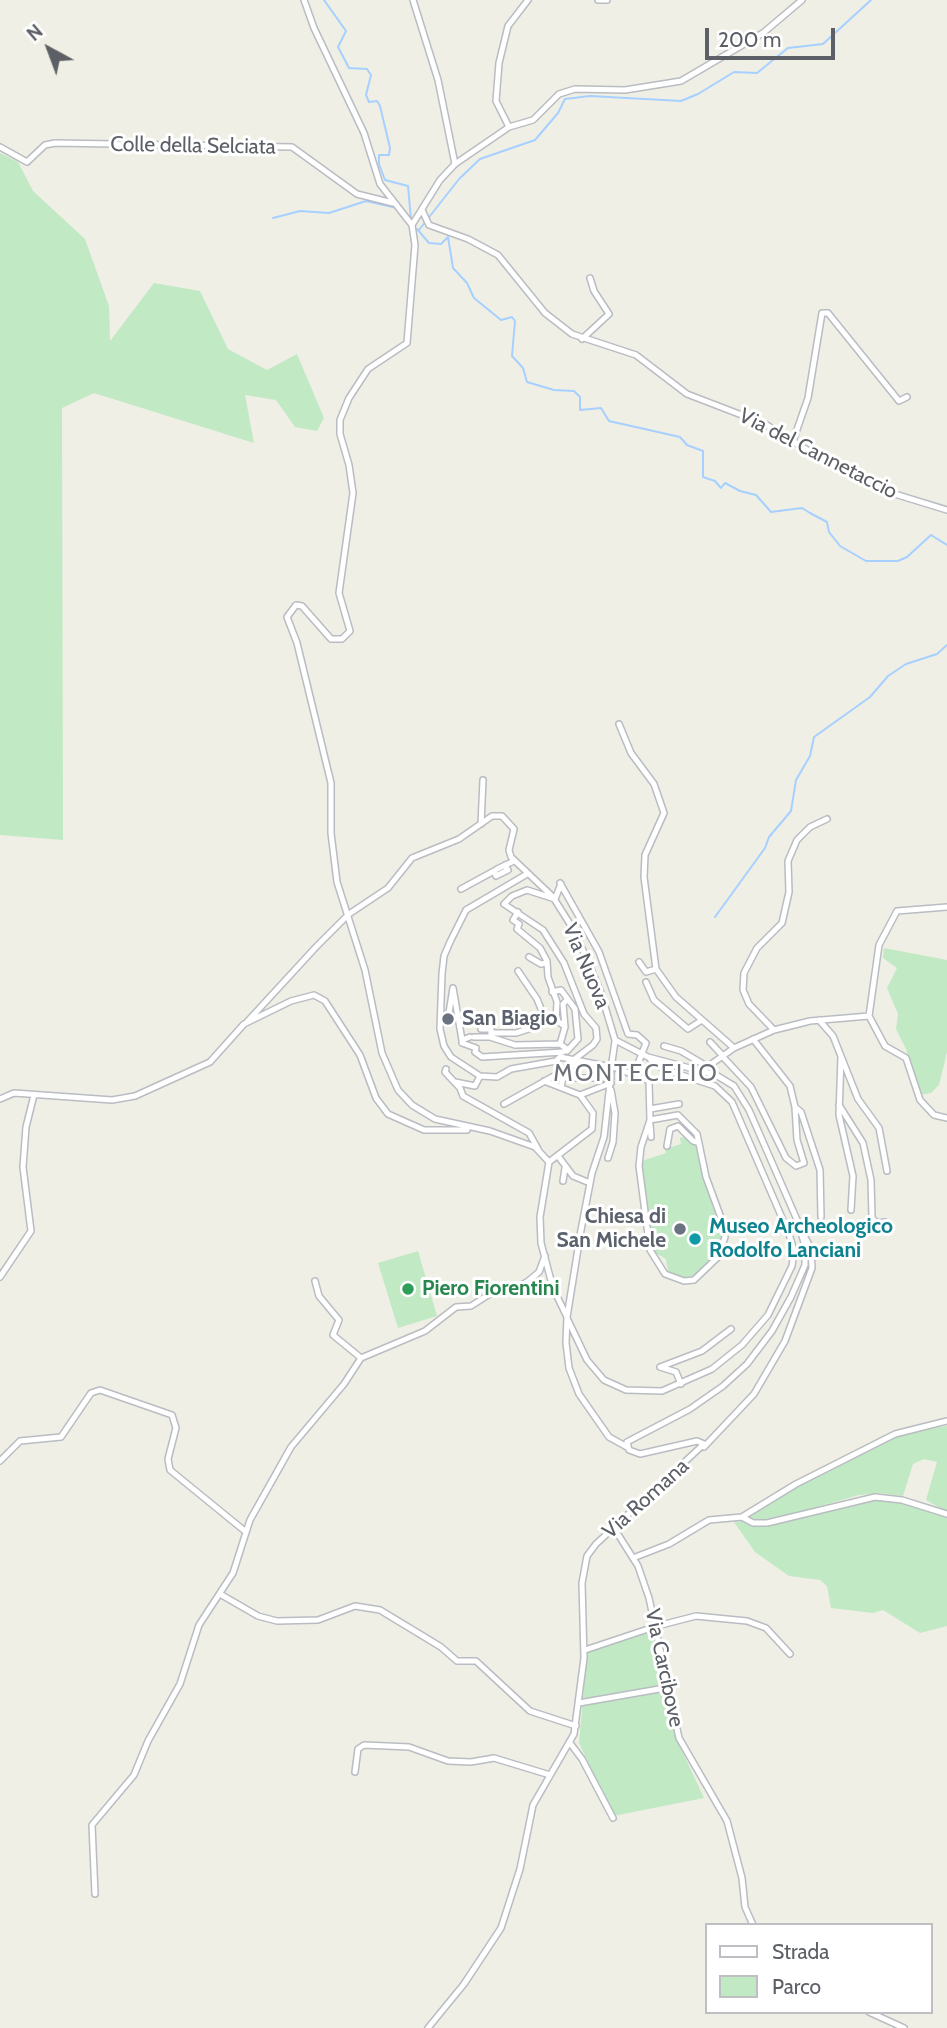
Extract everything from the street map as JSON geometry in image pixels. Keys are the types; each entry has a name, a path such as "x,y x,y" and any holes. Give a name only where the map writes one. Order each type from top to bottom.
{"street":[{"path":"304,0 314,28 364,133 380,184 412,225 415,246 407,344 368,369 349,398 340,420 340,434 349,465 353,493 339,593 350,631 342,639 331,639 302,606 296,605 287,617 288,626 297,643 331,783 337,882 349,914 374,1004 382,1054 398,1090 412,1105 435,1119 490,1131 538,1149"},
{"path":"412,0 438,80 455,164"},
{"path":"509,127 496,101 499,63 504,35 528,0"},
{"path":"598,0 607,0"},
{"path":"412,225 440,180 455,164 509,127 533,120 567,90 625,90 681,81 763,33 802,0"},
{"name":"Colle della Selciata","path":"0,147 27,162 45,145 55,143 292,147 357,194 393,203"},
{"name":"Via del Cannetaccio","path":"422,211 429,225 468,239 498,255 545,313 582,339 636,355 687,394 765,424 885,491 947,510"},
{"path":"582,339 609,314 594,291 590,278"},
{"path":"793,441 808,398 822,313 828,313 899,401 907,397"},
{"path":"619,724 631,753 654,784 664,813 645,855 644,877 656,970 676,998 734,1048"},
{"path":"481,824 483,780"},
{"path":"247,1022 349,914 388,888 414,857 456,841 494,815 509,820 514,831 509,851 514,861 461,889"},
{"path":"774,1030 749,1004 743,990 744,974 757,948 782,923 789,892 788,861 797,840 810,827 827,820"},
{"name":"Via Nuova","path":"514,861 555,899 573,928 597,984 615,1040"},
{"path":"527,874 493,891 466,910 444,956 440,1026 451,1057 480,1076 498,1077 511,1069 554,1062 578,1039 578,1023 574,1005 561,990 552,992"},
{"path":"504,1104 575,1061 597,1039 596,1028 584,1013 564,963 543,930 504,904 512,896 527,890 555,899 560,883 599,952 628,1034 638,1035 646,1043 645,1056 634,1074"},
{"path":"947,907 897,911 879,944 869,1016 885,1046 906,1058 919,1098 934,1115 947,1118"},
{"path":"518,912 513,920 519,924 517,929 540,948 547,963 556,1020 563,1025"},
{"path":"529,957 541,964 547,963"},
{"path":"639,962 646,972 656,970"},
{"path":"518,971 546,1021"},
{"path":"646,982 654,1000 688,1029 702,1020"},
{"path":"440,1026 442,1016 449,1013 453,988 463,1042"},
{"path":"0,1100 12,1093 112,1100 135,1096 207,1064 218,1056 238,1028 247,1022 299,998 318,996 360,1055 376,1098 388,1114 424,1130 473,1128"},
{"path":"567,1000 563,1004 565,1027 560,1044 564,1053 575,1061 612,1074"},
{"path":"463,1042 472,1037 516,1033 556,1014"},
{"path":"700,1072 734,1048 774,1030 818,1020 869,1016"},
{"path":"818,1020 831,1033 858,1099 879,1128 887,1171"},
{"path":"481,1029 491,1029 491,1035"},
{"path":"491,1035 515,1045 560,1044"},
{"path":"710,1042 751,1087 786,1158 796,1166 804,1163 797,1140 795,1107 790,1086 753,1039"},
{"path":"544,1081 580,1095 593,1113 592,1129 549,1162 539,1221 553,1289 567,1318 588,1362 612,1385 650,1393 681,1384 723,1362 761,1324 790,1273 794,1249 730,1099 715,1086 663,1069 615,1040 604,1138 590,1183 567,1318 567,1358 578,1391 608,1437 628,1447 630,1438 669,1422 720,1388 755,1355 782,1315 805,1265 801,1229"},
{"path":"463,1042 476,1048 475,1052 482,1057 564,1053"},
{"path":"664,1046 681,1051 708,1066"},
{"path":"841,1054 839,1105 853,1176 850,1210"},
{"path":"645,1056 725,1079 740,1094 809,1243 813,1264 785,1341 752,1396 702,1449"},
{"path":"446,1069 453,1082 460,1087 463,1096 529,1133 549,1162"},
{"path":"558,1071 563,1079 561,1087"},
{"path":"580,1095 612,1074"},
{"path":"563,1079 634,1074 649,1081 651,1137"},
{"path":"453,1082 475,1086 480,1076"},
{"path":"608,1158 613,1142 615,1113 611,1090"},
{"path":"0,1277 31,1231 23,1163 26,1127 34,1095"},
{"path":"650,1109 679,1104"},
{"path":"839,1105 863,1143 871,1183 872,1218 877,1223 885,1222"},
{"path":"795,1107 801,1112 820,1170 821,1217"},
{"path":"678,1115 697,1134 725,1237 711,1266 694,1280 684,1281 665,1274 650,1250 639,1156 650,1120 678,1115"},
{"path":"667,1146 670,1129 678,1126 693,1142 699,1143"},
{"path":"558,1156 565,1168 580,1181 590,1183"},
{"path":"563,1181 565,1168"},
{"path":"95,1894 92,1825 134,1775 148,1741 180,1684 199,1625 234,1571 246,1532 289,1450 342,1386 361,1358 425,1331 456,1307 471,1306 493,1292 510,1290 527,1282 539,1272 545,1256"},
{"path":"316,1281 319,1296 339,1320 333,1335 361,1358"},
{"path":"681,1384 676,1372 660,1367 702,1351 731,1329"},
{"path":"0,1461 20,1441 61,1437 90,1395 100,1390 172,1415 176,1428 168,1462 171,1471 246,1532"},
{"path":"633,1558 671,1543 709,1520 741,1517 863,1449 907,1430 947,1421"},
{"name":"Via Romana","path":"428,2028 471,1974 501,1928 520,1869 532,1807 570,1743 576,1726 584,1650 584,1565 593,1547 702,1449 704,1443 699,1441 645,1454 634,1453 628,1447"},
{"path":"741,1517 753,1523 767,1523 875,1497 906,1501 947,1514"},
{"name":"Via Carcibove","path":"614,1528 633,1558 655,1615 679,1738 727,1821 742,1878 746,1907 752,1923"},
{"path":"220,1594 258,1616 276,1621 318,1620 346,1607 380,1610 440,1647 457,1661 476,1661 532,1713 576,1726"},
{"path":"584,1650 698,1616 747,1621 766,1628 790,1654"},
{"path":"579,1703 665,1688"},
{"path":"570,1743 582,1759 613,1818"},
{"path":"355,1772 358,1749 364,1745 409,1747 438,1759 461,1762 497,1758 550,1775"},
{"path":"873,2014 904,2028"}],"green space":[{"path":"0,153 18,162 33,191 85,239 109,306 110,341 154,283 200,291 228,349 267,370 297,354 324,418 317,431 295,427 276,400 245,395 254,443 94,393 62,408 63,840 0,835"},
{"path":"884,948 947,960 947,1052 939,1085 931,1093 919,1095 906,1049 896,1029 898,1014 887,988 897,968 883,958"},
{"path":"685,1137 695,1144 703,1178 722,1234 719,1251 698,1275 681,1278 668,1272 666,1259 652,1251 642,1161 666,1153 665,1149 681,1144 680,1138"},
{"name":"Piero Fiorentini","path":"418,1251 437,1316 398,1328 378,1263"},
{"path":"947,1426 947,1512 926,1500 937,1462 924,1459 913,1464 903,1496 878,1493 859,1495 778,1518 757,1522 751,1519 749,1514 777,1497 869,1448 907,1431"},
{"path":"877,1500 909,1503 947,1516 947,1626 920,1633 883,1610 873,1613 831,1608 827,1586 820,1580 789,1576 755,1552 734,1522 744,1521 758,1527"},
{"path":"654,1631 677,1740 704,1798 613,1816 579,1743 587,1651"}],"waterway":[{"path":"324,0 346,31 338,47 349,68 367,69 371,75 366,95 369,102 377,101 380,106 390,148 389,155 379,155 379,164 385,180 408,186 411,219"},
{"path":"419,230 459,179 480,159 535,140 558,113 565,99 590,96 681,101 734,72 757,73 788,48 823,44 871,0"},
{"path":"273,218 300,211 329,213 366,201 397,208"},
{"path":"417,229 429,243 441,244 448,237 453,268 467,283 474,298 501,320 512,317 515,321 512,356 523,368 527,382 554,390 574,391 580,397 580,410 601,408 609,421 680,437 687,445 703,451 703,477 715,481 721,488 725,483 756,495 771,512 802,508 827,522 829,532 840,546 866,561 898,561 907,557 931,535 947,545"},
{"path":"715,917 765,848 769,837 791,811 796,780 810,756 814,737 870,697 888,676 906,664 937,654 947,645"}],"place":[{"name":"San Biagio","path":"448,1019"},
{"name":"Chiesa di San Michele","path":"680,1229"},
{"name":"Museo Archeologico Rodolfo Lanciani","path":"695,1239"},
{"name":"Piero Fiorentini","path":"408,1289"}],"district":[{"name":"MONTECELIO","path":"636,1074"}]}
